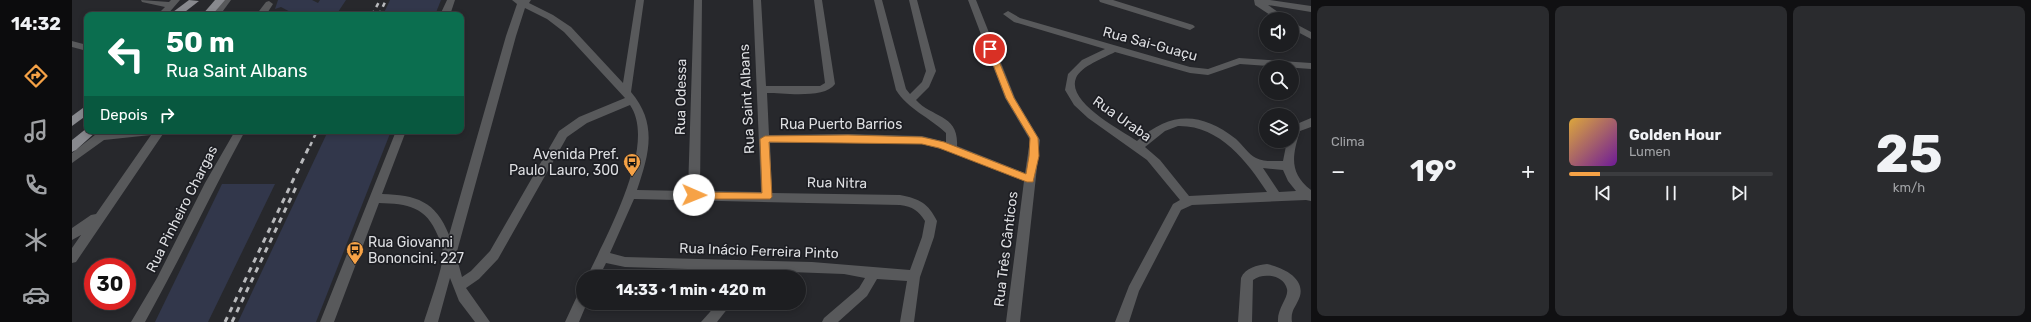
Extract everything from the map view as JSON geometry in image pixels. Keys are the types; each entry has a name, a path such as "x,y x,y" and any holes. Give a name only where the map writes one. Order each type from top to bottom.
{"main road":[{"path":"174,7 194,0"},
{"path":"184,12 194,0"},
{"path":"210,12 220,0"},
{"path":"72,122 84,112"},
{"path":"72,147 98,134"}],"street":[{"path":"145,0 174,7"},
{"path":"217,12 227,0"},
{"path":"446,12 451,0"},
{"path":"629,97 640,0"},
{"name":"Rua Odessa","path":"694,195 698,0"},
{"name":"Rua Saint Albans","path":"757,0 767,197"},
{"path":"761,89 814,90 823,89 829,86 830,81 818,0"},
{"path":"878,0 899,84 908,100 948,128 952,134 950,148"},
{"path":"908,100 923,88 928,81 931,71 914,0"},
{"name":"Rua Três Cânticos","path":"972,0 1010,98 1034,138 1034,156 1013,322"},
{"path":"1103,0 1190,27"},
{"path":"1253,0 1271,12"},
{"path":"1258,0 1278,5 1311,9"},
{"path":"431,322 522,1 569,31 629,97 641,115 644,131 640,164 630,194 596,270"},
{"path":"263,12 269,4"},
{"name":"Rua Sai-Guaçu","path":"1008,14 1017,20 1114,49 1201,72 1212,71 1239,61 1311,66"},
{"path":"1299,29 1311,36"},
{"path":"72,44 84,47"},
{"name":"Rua Uraba","path":"1114,49 1091,58 1076,68 1070,78 1070,91 1085,111 1103,125 1149,155 1187,201"},
{"path":"459,286 475,275 494,255 563,134 583,120 629,97"},
{"path":"1138,147 1169,124 1188,122 1206,127 1224,136 1253,162 1276,196"},
{"path":"1299,128 1311,122"},
{"path":"72,159 99,134"},
{"path":"72,258 158,134"},
{"name":"Rua Pinheiro Chargas","path":"138,322 161,282 209,186 238,134"},
{"path":"327,322 400,134"},
{"name":"Rua Puerto Barrios","path":"765,139 848,138 922,140 950,148 1030,179"},
{"path":"1291,148 1287,166 1290,178 1310,196"},
{"path":"1253,162 1287,166"},
{"name":"Rua Nitra","path":"630,194 900,200 918,204 927,212 931,221 914,277 907,322"},
{"path":"1122,322 1133,290 1177,207 1187,201 1276,196 1310,196"},
{"path":"374,198 404,200 416,203 433,214 450,255 459,286 465,300 483,322"},
{"path":"72,235 102,213"},
{"name":"Rua Inácio Ferreira Pinto","path":"602,258 625,262 844,269 874,274 902,274 914,277"},
{"path":"757,270 761,266"},
{"path":"1245,322 1247,278 1257,270 1267,269 1281,275 1294,288 1294,294 1285,309 1285,322"},
{"path":"828,322 863,292 874,274"},
{"path":"572,322 578,310"},
{"path":"708,322 719,310"}],"shaded area":[{"path":"278,0 312,0 318,3 320,0 346,0 338,12 290,12 281,7 275,9"},
{"path":"390,0 441,0 436,12 384,12"},
{"path":"327,134 390,134 316,322 238,322"},
{"path":"222,184 275,184 208,322 155,322"}],"railway":[{"path":"374,12 380,0"},
{"path":"380,12 386,0"},
{"path":"310,146 316,134"},
{"path":"225,322 310,145"},
{"path":"232,322 297,185"}],"place":[{"name":"Avenida Pref. Paulo Lauro, 300","path":"632,177"},
{"name":"Rua Giovanni Bononcini, 227","path":"355,265"}],"route":[{"path":"694,195 767,197 765,139 848,138 922,140 941,145 1030,179 1034,156 1034,138 1014,107 990,49"}]}
